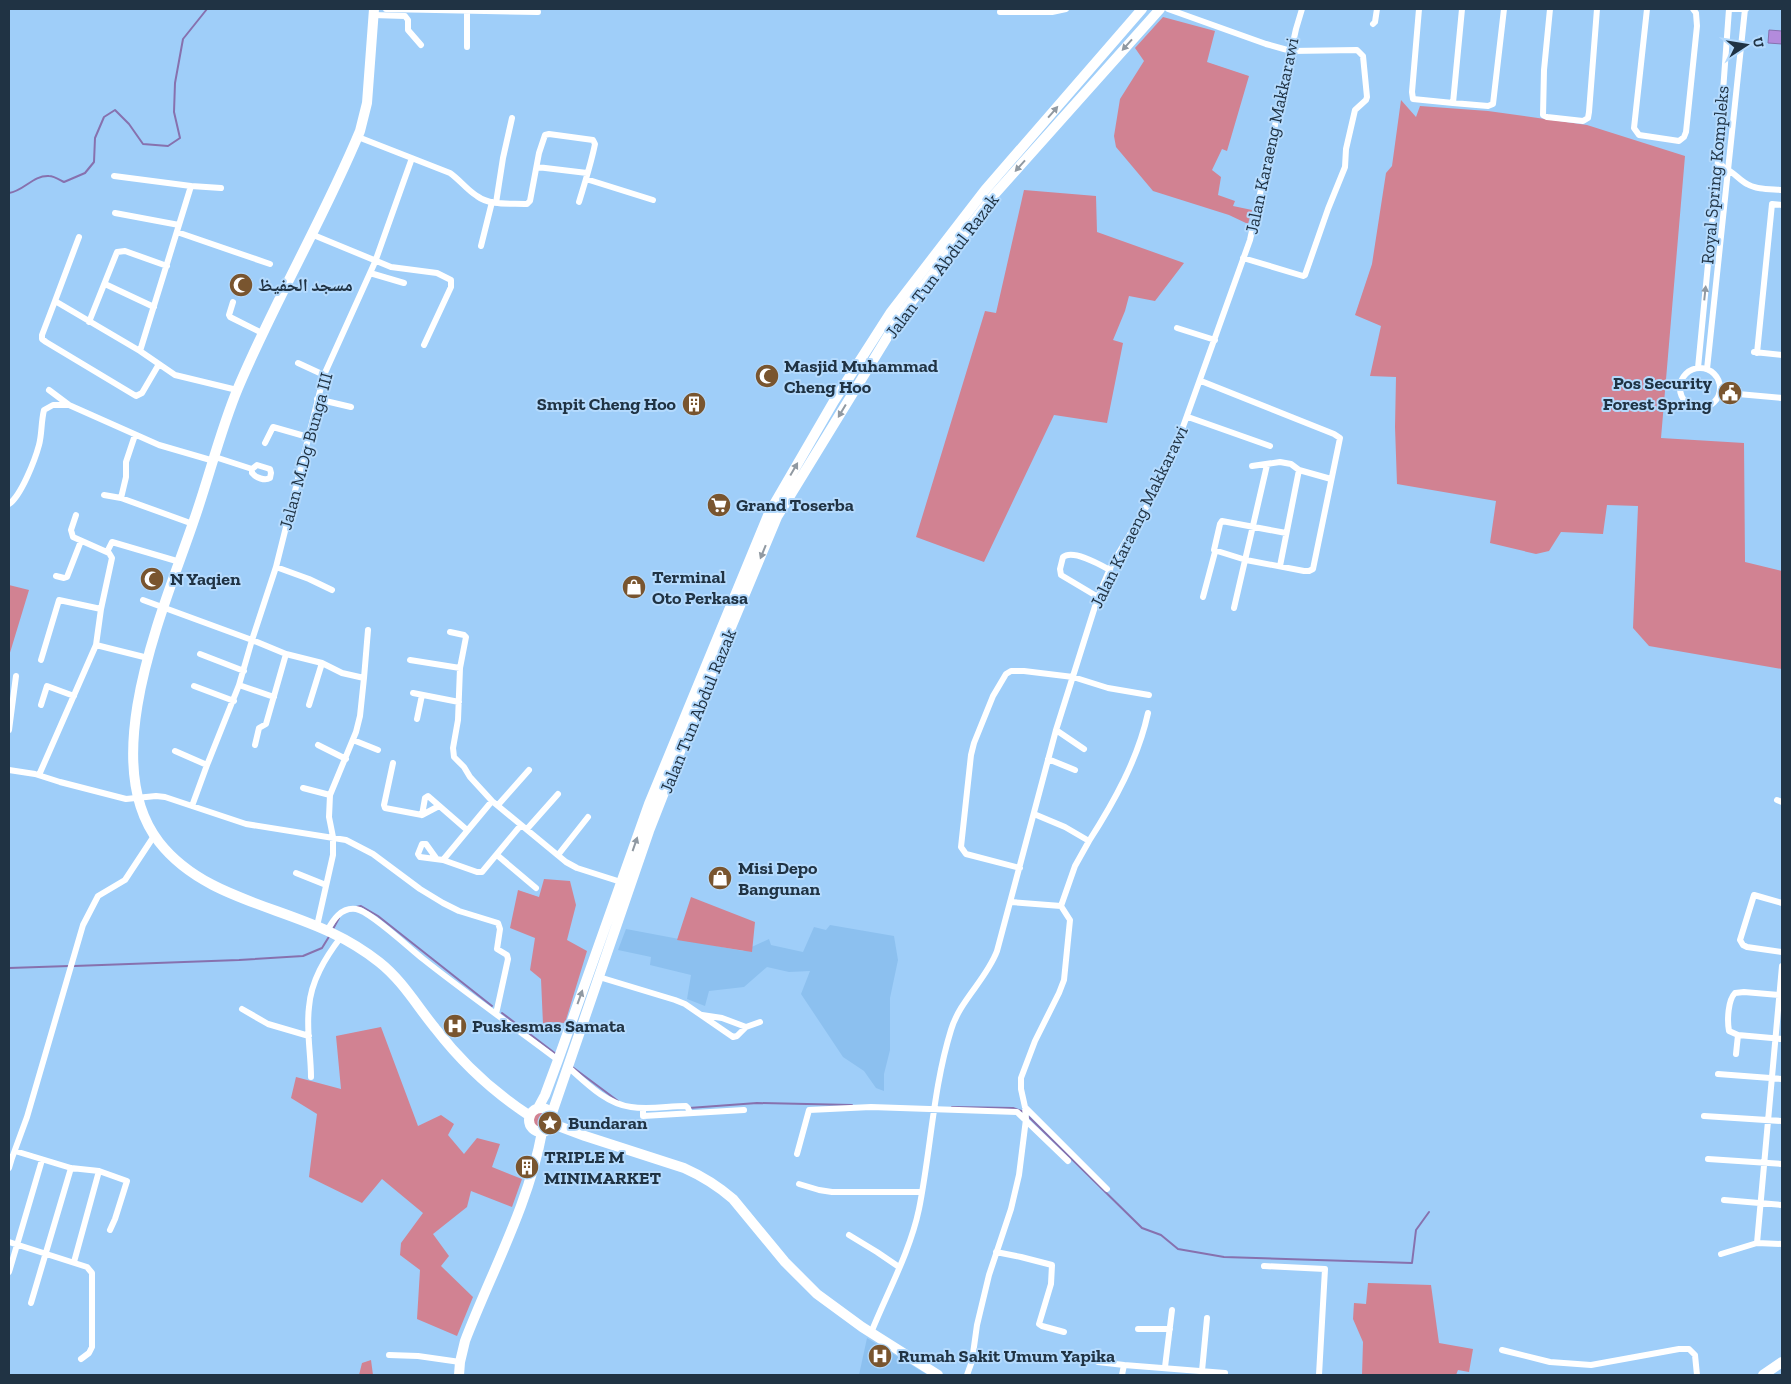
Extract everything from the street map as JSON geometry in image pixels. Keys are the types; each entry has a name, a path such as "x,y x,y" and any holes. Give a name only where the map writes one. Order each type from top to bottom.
{"main road":[{"name":"Jalan Tun Abdul Razak","path":"552,1113 562,1063 592,965 622,882 769,513 848,378 986,190 1142,9"},
{"name":"Jalan Tun Abdul Razak","path":"895,315 994,196 1160,9"},
{"path":"374,12 367,103 358,137 238,390 148,658 134,729 132,768 138,798 154,836 183,867 214,886 333,933 370,955 389,971 408,992 433,1026 458,1055 492,1089 530,1116"},
{"name":"Jalan Tun Abdul Razak","path":"538,1108 562,1063 600,974 649,831 658,795"},
{"path":"592,965 600,974"},
{"path":"546,1108 552,1113 553,1124 549,1129 542,1132 536,1131 529,1120 530,1116 534,1110 546,1108"},
{"path":"553,1124 684,1168 723,1190 733,1199 807,1285 871,1333 933,1374"},
{"path":"459,1375 465,1341 527,1190 539,1150 542,1132"},
{"path":"1769,1374 1781,1363"}],"street":[{"path":"386,9 538,12"},
{"path":"1000,12 1052,12 1066,9"},
{"path":"1168,9 1291,51 1357,50 1362,56 1367,97 1355,110 1346,148 1345,167 1305,275 1243,258"},
{"name":"Jalan Karaeng Makkarawi","path":"871,1333 899,1267 916,1219 922,1192 941,1066 954,1020 992,965 1011,902 1056,730 1098,597 1110,570 1154,494 1188,417 1250,240 1291,51 1302,9"},
{"path":"1373,24 1377,9"},
{"path":"1419,9 1413,99 1488,106 1493,104 1504,9"},
{"path":"1453,103 1462,9"},
{"path":"1550,9 1544,70 1543,115 1583,121 1588,118 1589,112 1597,9"},
{"path":"1647,9 1634,128 1639,136 1678,140 1684,138 1686,132 1697,26 1696,13 1693,9"},
{"path":"1730,9 1746,9"},
{"name":"Royal Spring Kompleks","path":"1698,368 1730,9"},
{"name":"Royal Spring Kompleks","path":"1707,369 1746,9"},
{"path":"466,47 467,11"},
{"path":"374,12 405,16 408,20 408,30 421,45"},
{"path":"481,246 494,202 512,118"},
{"path":"358,137 450,174 463,183 474,195 486,201 529,203 545,135 593,140 595,142 591,166 579,202"},
{"name":"Jalan M.Dg Bunga III","path":"192,806 234,701 276,567 324,375 375,262 412,158"},
{"path":"1718,160 1724,168 1745,184 1753,187 1782,190"},
{"path":"537,167 587,176 653,200"},
{"path":"114,176 221,188"},
{"path":"140,351 191,186"},
{"path":"1782,205 1772,204 1755,352 1782,355"},
{"path":"115,213 178,228 270,264"},
{"path":"311,234 391,268 437,273 451,280 451,287 424,345"},
{"path":"79,236 42,339 137,396 142,393 159,364"},
{"path":"89,322 115,253 125,251 167,266"},
{"path":"370,273 404,283"},
{"path":"104,284 154,306"},
{"path":"55,301 140,351 168,371 180,376 238,390"},
{"path":"233,302 230,317 264,334"},
{"path":"1177,328 1214,340"},
{"path":"298,363 324,375"},
{"path":"1698,368 1707,369 1716,376 1720,385 1718,397 1712,404 1701,408 1692,406 1683,398 1680,386 1683,378 1690,371 1698,368"},
{"path":"1200,381 1340,438 1314,568 1304,571 1215,552"},
{"path":"1720,385 1738,394"},
{"path":"49,390 69,405 163,447 252,469"},
{"path":"1718,397 1738,394 1782,398"},
{"path":"317,398 351,407"},
{"path":"9,504 16,498 36,452 40,440 44,410 53,405 69,405"},
{"path":"1188,417 1270,446"},
{"path":"265,443 273,427 308,437"},
{"path":"121,498 126,477 126,462 135,435"},
{"path":"1252,466 1280,462 1291,464 1299,470 1331,479"},
{"path":"1234,608 1267,465"},
{"path":"1280,566 1299,470"},
{"path":"104,494 121,498 193,524"},
{"path":"39,775 96,645 100,609 112,558 110,554 73,537 71,534 76,515"},
{"path":"1203,597 1222,521 1286,533"},
{"path":"56,576 67,577 81,541"},
{"path":"106,552 112,542 180,562"},
{"path":"1098,597 1060,574 1062,557 1067,554 1074,554 1110,570"},
{"path":"276,567 332,590"},
{"path":"41,660 59,600 100,609"},
{"path":"143,600 286,654 322,663 342,673 364,678"},
{"path":"317,926 333,855 333,837 329,817 330,795 346,759 360,716 368,630"},
{"path":"450,632 466,637 460,668 459,702 453,755 470,777 495,803 558,855 577,868 622,882"},
{"path":"96,645 148,658"},
{"path":"200,654 244,671"},
{"path":"255,745 259,728 266,724 286,654"},
{"path":"410,660 460,668"},
{"path":"309,705 322,663"},
{"path":"1020,868 966,854 961,847 974,743 993,696 1006,674 1011,671 1024,671 1073,677 1108,688 1149,695"},
{"path":"9,730 16,676"},
{"path":"41,705 48,686 74,696"},
{"path":"194,686 234,701"},
{"path":"239,686 274,697"},
{"path":"413,694 459,702"},
{"path":"417,719 422,695"},
{"path":"1061,906 1075,866 1112,802 1134,757 1148,713"},
{"path":"1056,730 1084,749"},
{"path":"353,740 378,750"},
{"path":"318,745 346,759"},
{"path":"175,751 207,766"},
{"path":"1048,759 1075,770"},
{"path":"393,763 385,807 387,809 422,816 439,806"},
{"path":"9,770 39,775 117,798 165,797 246,824 346,840 373,854 420,889 443,903 459,911 498,922 500,929 497,949 507,955 508,959 496,1014"},
{"path":"529,770 440,859 480,873 483,872 497,855 558,794"},
{"path":"303,788 330,795"},
{"path":"422,816 426,797 429,797 467,830"},
{"path":"1034,814 1065,827 1089,841"},
{"path":"558,855 588,817"},
{"path":"9,1168 10,1158 15,1151 27,1118 83,926 98,896 125,880 154,836"},
{"path":"497,855 536,888"},
{"path":"296,873 326,885"},
{"path":"1782,903 1754,895 1740,940 1747,947 1782,952"},
{"path":"1011,902 1061,906"},
{"path":"967,1375 972,1361 984,1294 1014,1197 1025,1113 1020,1085 1025,1063 1064,980 1070,920 1061,906"},
{"path":"311,1077 308,1008 314,982 328,955 334,918 344,911 356,909 362,911 387,929 428,963 611,1101 643,1111 744,1110"},
{"path":"1757,1243 1772,1078 1779,1039 1779,995 1782,966"},
{"path":"600,974 675,1000 733,1037 737,1036 746,1027 760,1022"},
{"path":"1779,995 1744,992 1733,995 1728,1024 1729,1030 1738,1035 1779,1039"},
{"path":"242,1009 268,1024 309,1036"},
{"path":"699,1014 722,1018 746,1027"},
{"path":"1736,1054 1738,1035"},
{"path":"1718,1074 1782,1079"},
{"path":"797,1154 809,1110 935,1107 1025,1113"},
{"path":"1025,1113 1068,1161"},
{"path":"1025,1113 1106,1189"},
{"path":"1704,1116 1782,1122"},
{"path":"15,1151 71,1168 99,1171 127,1182 110,1230"},
{"path":"1708,1159 1782,1164"},
{"path":"9,1272 42,1160"},
{"path":"31,1303 71,1168"},
{"path":"74,1262 99,1171"},
{"path":"798,1184 832,1192 922,1192"},
{"path":"1724,1200 1782,1205"},
{"path":"849,1235 899,1267"},
{"path":"9,1242 74,1262 87,1267 92,1273 92,1347 81,1359"},
{"path":"1721,1254 1757,1243 1782,1244"},
{"path":"996,1252 1052,1265 1051,1284 1039,1324 1064,1332"},
{"path":"1264,1266 1325,1269 1320,1375"},
{"path":"1165,1368 1172,1310"},
{"path":"1202,1370 1207,1318"},
{"path":"1138,1329 1170,1329"},
{"path":"1502,1350 1550,1362 1591,1365 1679,1349 1689,1349 1695,1355 1697,1375"},
{"path":"389,1355 418,1356 460,1362"},
{"path":"1098,1362 1225,1373"},
{"path":"1122,1375 1124,1365"}],"shaded area":[{"path":"1163,17 1215,31 1207,62 1249,76 1227,151 1222,149 1212,170 1221,177 1218,195 1235,201 1233,206 1252,210 1248,224 1229,215 1153,191 1116,147 1114,136 1120,99 1144,61 1135,48"},
{"path":"1769,30 1782,31 1782,44 1768,43"},
{"path":"1401,100 1416,117 1420,106 1488,111 1587,125 1685,156 1661,438 1744,443 1745,562 1782,571 1782,669 1649,646 1633,628 1638,506 1607,505 1603,534 1561,532 1549,551 1536,554 1490,543 1496,501 1397,484 1396,377 1370,376 1381,326 1355,315 1372,264 1386,173 1392,166"},
{"path":"1024,190 1096,196 1097,232 1184,263 1155,301 1129,296 1113,340 1123,343 1107,423 1054,415 984,562 916,537 985,311 996,313"},
{"path":"9,585 29,590 9,656"},
{"path":"544,879 570,881 576,905 567,940 587,951 565,1023 550,1022 548,1028 543,1024 541,979 530,970 535,938 510,928 518,890 539,897"},
{"path":"691,897 755,922 752,952 677,940"},
{"path":"830,925 894,936 898,960 890,998 890,1050 884,1074 884,1091 876,1088 864,1071 843,1057 801,994 810,971 789,972 767,967 744,987 709,991 705,1006 687,999 691,975 650,965 651,957 618,950 626,929 743,951 769,939 771,945 803,952 814,927 826,930"},
{"path":"381,1027 418,1126 441,1115 454,1124 448,1135 464,1154 477,1138 500,1144 492,1167 522,1179 512,1207 471,1191 467,1207 433,1234 449,1256 441,1266 473,1297 457,1336 417,1319 420,1270 400,1255 401,1243 423,1213 382,1179 362,1203 309,1177 317,1114 291,1098 296,1077 341,1089 336,1036"},
{"path":"541,1108 546,1109 552,1115 552,1125 546,1131 541,1132 536,1131 530,1125 529,1120 530,1115 536,1109"},
{"path":"1368,1283 1431,1285 1439,1343 1473,1349 1469,1372 1458,1370 1456,1375 1362,1375 1363,1342 1353,1319 1354,1303 1366,1304"},
{"name":"Rumah Sakit Umum Yapika","path":"867,1338 926,1374 926,1375 859,1375"},
{"path":"371,1360 373,1375 359,1375 362,1363"}],"waterway":[{"path":"9,193 43,176 53,177 64,182 85,173 94,162 95,138 104,117 115,110 129,124 143,144 168,146 180,138 174,112 175,83 183,39 207,9"},
{"path":"356,907 361,906 378,916 492,1006"},
{"path":"333,929 339,918"},
{"path":"74,966 303,956 322,948 330,935"},
{"path":"9,968 69,966"},
{"path":"502,1013 556,1054"},
{"path":"571,1066 618,1101"},
{"path":"689,1108 757,1103 852,1105"},
{"path":"952,1107 1013,1108 1024,1112"},
{"path":"1029,1117 1142,1228 1161,1235 1178,1249 1224,1257 1412,1263 1416,1230 1429,1212"}],"place":[{"name":"مسجد الحفيظ","path":"241,285"},
{"name":"Masjid Muhammad Cheng Hoo","path":"767,376"},
{"name":"Pos Security Forest Spring","path":"1730,393"},
{"name":"Smpit Cheng Hoo","path":"694,404"},
{"name":"Grand Toserba","path":"719,505"},
{"name":"N Yaqien","path":"152,579"},
{"name":"Terminal Oto Perkasa","path":"634,587"},
{"name":"Misi Depo Bangunan","path":"720,878"},
{"name":"Puskesmas Samata","path":"455,1026"},
{"name":"Bundaran","path":"550,1123"},
{"name":"TRIPLE M MINIMARKET","path":"527,1167"},
{"name":"Rumah Sakit Umum Yapika","path":"880,1356"}]}
